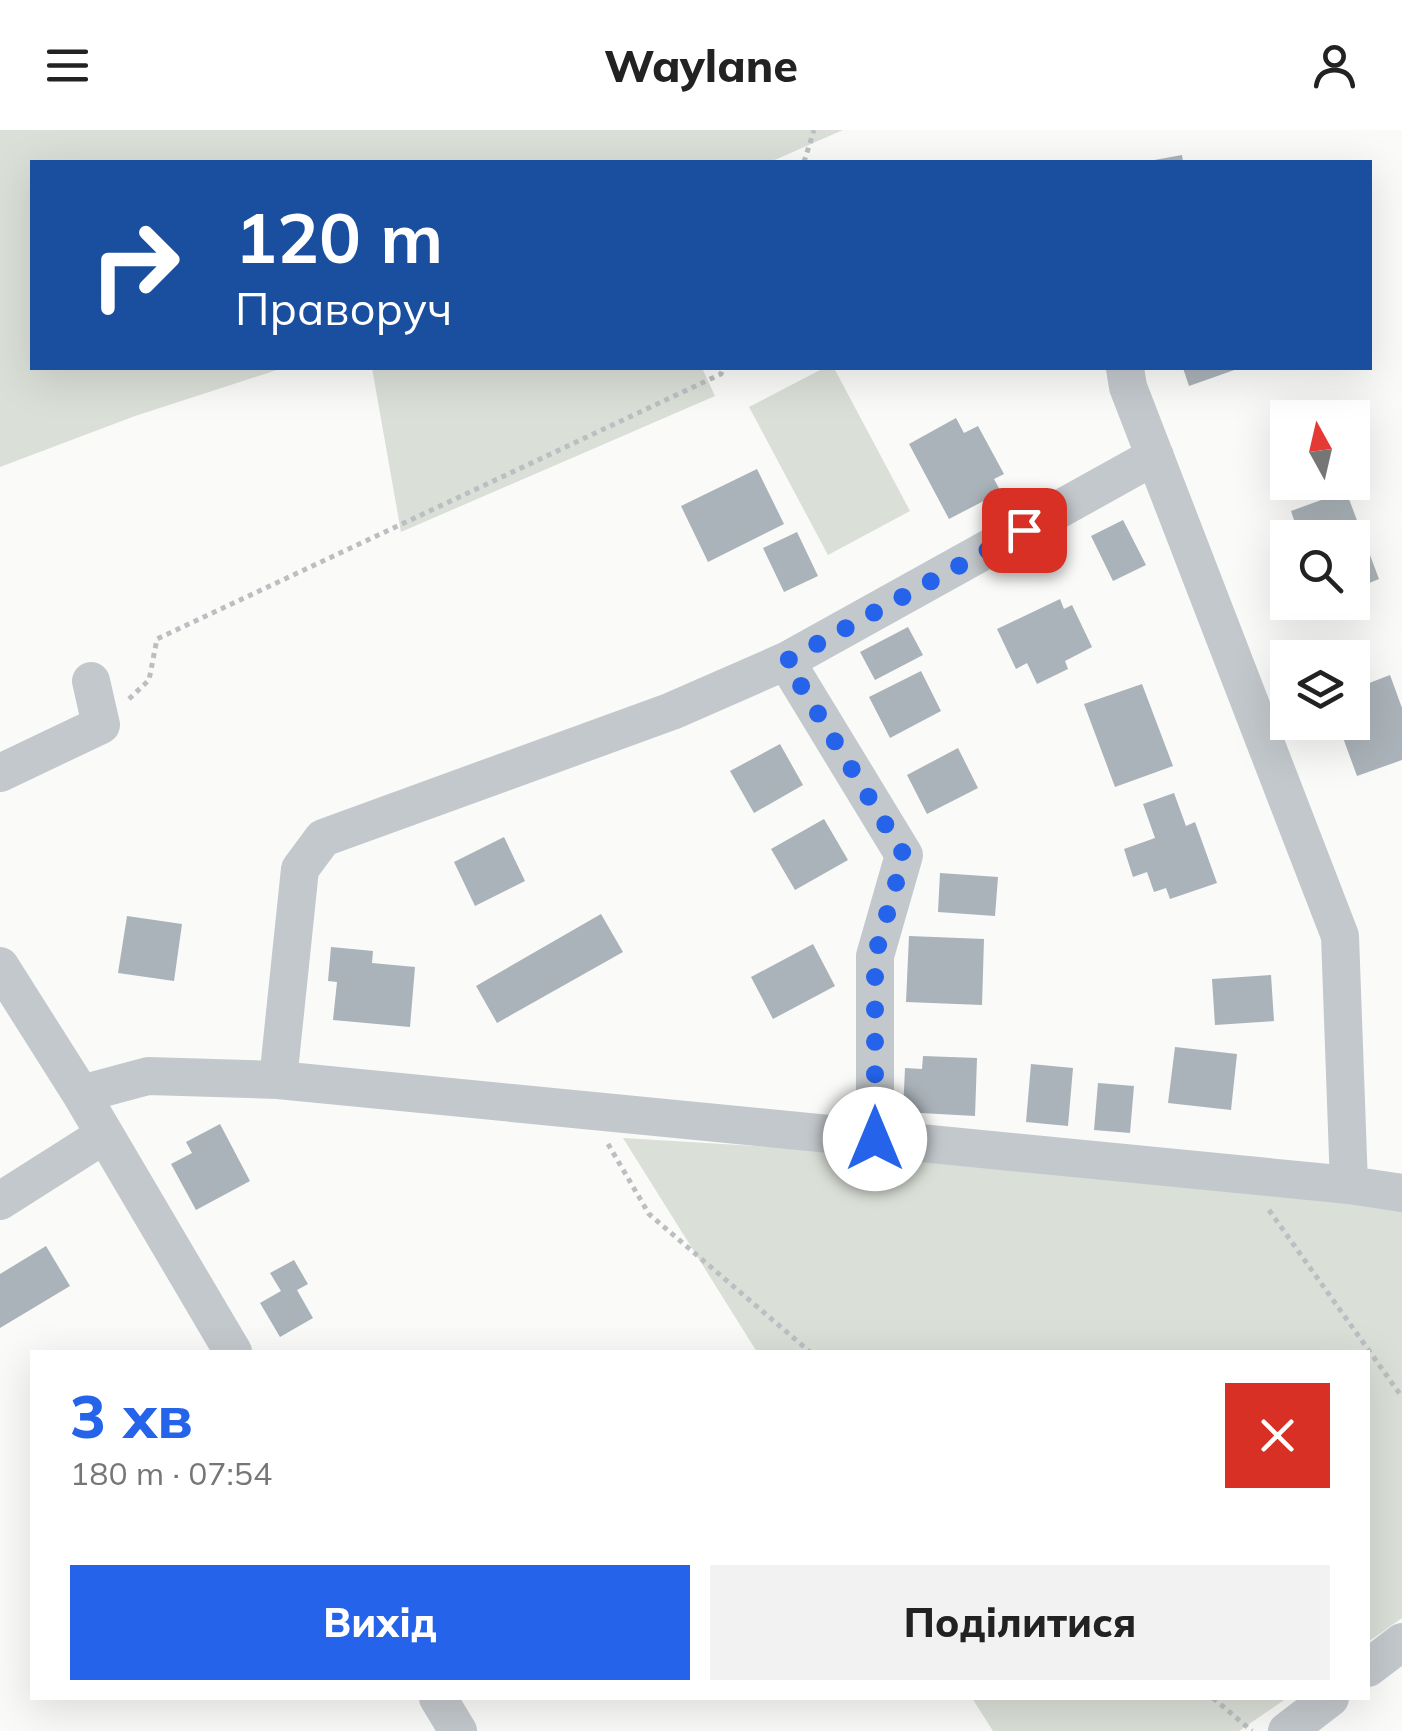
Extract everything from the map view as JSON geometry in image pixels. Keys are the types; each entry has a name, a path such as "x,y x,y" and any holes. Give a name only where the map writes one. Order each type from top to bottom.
{"street":[{"path":"1124,370 1340,936 1350,1185"},
{"path":"278,1080 300,869 323,838 672,711 786,661 1155,456"},
{"path":"786,661 904,855 875,956 875,1139"},
{"path":"0,772 101,724 91,681"},
{"path":"0,966 82,1094 232,1350"},
{"path":"82,1094 148,1076 278,1080 1402,1192"},
{"path":"0,1200 104,1135"},
{"path":"1370,1666 1402,1642"},
{"path":"439,1700 458,1731"},
{"path":"1287,1731 1327,1700"}],"path":[{"path":"805,160 814,130"},
{"path":"101,724 150,680 157,638 722,371"},
{"path":"589,1112 649,1214 808,1350"},
{"path":"1244,1175 1369,1350"},
{"path":"1370,1352 1402,1397"},
{"path":"1215,1700 1252,1731"}],"shaded area":[{"path":"0,130 843,130 775,160 30,160 30,370 277,370 135,416 0,467"},
{"path":"372,370 703,370 715,396 401,532"},
{"path":"820,370 835,370 910,511 828,555 749,407"},
{"path":"623,1138 1244,1175 1402,1195 1402,1618 1370,1641 1370,1350 756,1350"},
{"path":"973,1700 1284,1700 1239,1731 993,1731"}],"building":[{"path":"1182,155 1183,160 1154,160"},
{"path":"1184,370 1234,370 1189,386"},
{"path":"956,418 964,433 978,426 1004,474 994,479 1001,492 949,519 909,444"},
{"path":"757,469 784,524 708,562 681,506"},
{"path":"1321,500 1349,500 1357,520 1294,520 1291,511"},
{"path":"1123,520 1146,565 1113,581 1091,536"},
{"path":"797,532 818,576 784,592 763,548"},
{"path":"1370,555 1379,579 1370,583"},
{"path":"1060,599 1064,609 1072,605 1092,647 1065,661 1068,669 1037,684 1027,663 1016,669 997,629"},
{"path":"908,627 923,655 875,680 860,652"},
{"path":"921,671 941,711 890,738 869,697"},
{"path":"1390,675 1402,708 1402,760 1357,776 1344,740 1370,740 1370,683"},
{"path":"1142,684 1173,766 1115,787 1084,704"},
{"path":"780,744 803,785 754,813 730,771"},
{"path":"958,748 978,788 927,814 907,775"},
{"path":"1174,793 1186,826 1195,822 1217,883 1170,899 1166,888 1154,892 1147,872 1133,877 1124,849 1155,838 1143,804"},
{"path":"824,819 848,860 795,890 771,849"},
{"path":"504,837 525,881 475,906 454,862"},
{"path":"940,873 998,877 995,916 938,912"},
{"path":"601,914 623,952 497,1023 476,986"},
{"path":"127,916 182,924 174,981 118,973"},
{"path":"909,936 984,939 982,1005 906,1002"},
{"path":"813,944 835,986 773,1019 751,977"},
{"path":"331,947 373,951 372,963 415,967 410,1027 333,1020 337,982 328,981"},
{"path":"1271,975 1274,1021 1215,1025 1212,979"},
{"path":"1175,1047 1237,1054 1231,1110 1168,1103"},
{"path":"923,1056 977,1058 975,1116 903,1112 905,1068 922,1069"},
{"path":"1031,1064 1073,1068 1068,1126 1026,1122"},
{"path":"1098,1083 1134,1086 1130,1133 1094,1130"},
{"path":"220,1124 250,1181 196,1210 171,1164 192,1153 186,1142"},
{"path":"46,1246 70,1286 0,1328 0,1274"},
{"path":"294,1260 308,1284 297,1290 313,1318 280,1337 260,1303 281,1291 270,1273"}],"route":[{"path":"875,1139 875,956 904,855 786,661 1024,530"}]}
